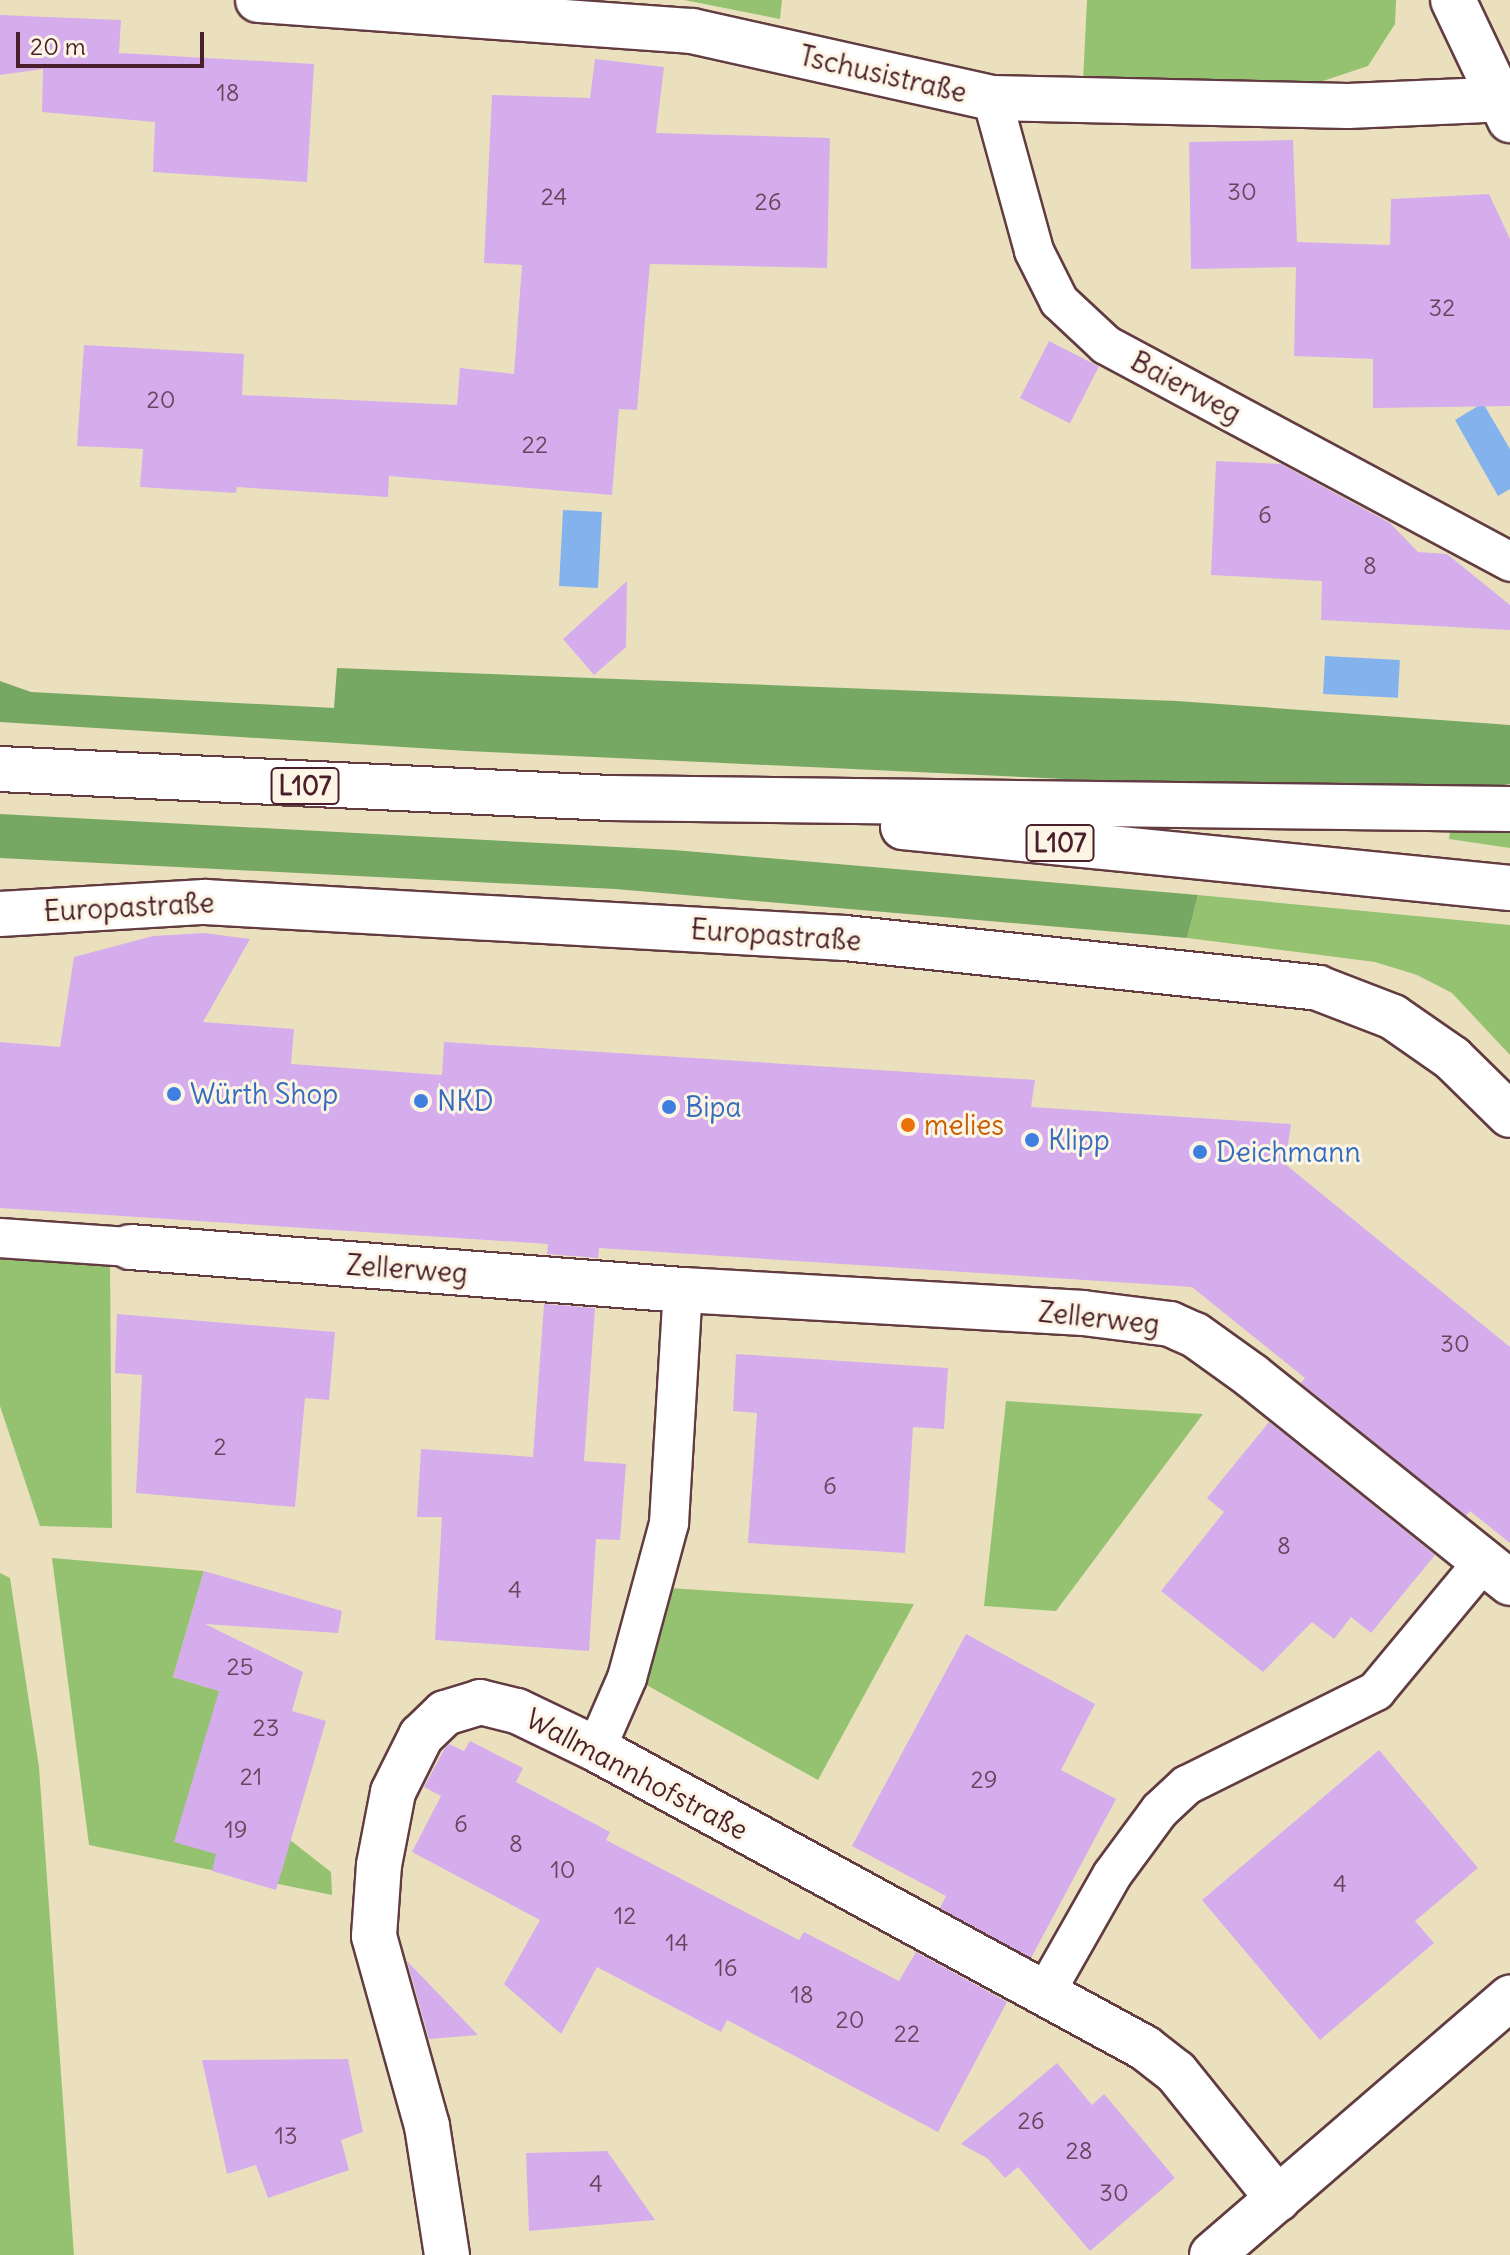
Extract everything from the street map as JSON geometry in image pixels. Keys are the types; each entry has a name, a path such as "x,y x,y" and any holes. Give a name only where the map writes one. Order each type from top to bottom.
{"street":[{"name":"Tschusistraße","path":"258,0 692,31 992,98 1507,107"},
{"path":"1453,0 1507,107"},
{"name":"L107","path":"0,769 610,798 1510,809"},
{"name":"L107","path":"610,798 1510,888"},
{"name":"Europastraße","path":"0,914 221,902 845,938 1318,988 1393,1017 1452,1058 1510,1115"},
{"name":"Zellerweg","path":"130,1247 683,1290 1083,1313 1170,1324 1195,1335 1252,1376 1497,1572"},
{"name":"Wallmannhofstraße","path":"447,2255 427,2126 374,1936 379,1865 393,1792 421,1736 445,1713 480,1702 517,1711 596,1749 1145,2048 1176,2072 1278,2199"},
{"path":"1212,2255 1510,1998"}],"lane":[{"name":"Baierweg","path":"992,98 1034,251 1059,301 1106,345 1510,562"},
{"path":"0,1238 130,1247"},
{"path":"596,1749 627,1678 669,1523 683,1290"},
{"name":"Zellerweg","path":"1045,1993 1112,1875 1160,1810 1187,1785 1376,1691 1497,1572"}],"green space":[{"path":"684,0 782,0 780,19"},
{"path":"1087,0 1396,0 1395,24 1368,66 1317,83 1083,82"},
{"path":"337,668 1177,701 1510,725 1510,784 1478,789 1173,784 467,751 0,722 0,681 31,692 334,708"},
{"path":"0,814 674,850 1198,895 1187,938 615,889 0,858"},
{"path":"1450,832 1510,833 1510,848 1449,839"},
{"path":"1198,895 1510,925 1510,1055 1452,993 1417,975 1375,962 1187,938"},
{"path":"0,1255 110,1259 112,1528 40,1526 0,1406"},
{"path":"1006,1401 1203,1414 1056,1611 984,1606"},
{"path":"52,1558 204,1571 173,1677 219,1691 281,1873 290,1840 331,1872 332,1895 89,1845"},
{"path":"0,1573 10,1578 39,1767 74,2255 0,2255"},
{"path":"670,1588 914,1604 818,1780 641,1682"}],"water":[{"path":"1483,403 1510,449 1510,489 1498,496 1455,420"},
{"path":"563,510 602,512 598,588 559,586"},
{"path":"1325,656 1400,660 1398,698 1323,694"}],"building":[{"path":"0,15 121,20 119,53 314,64 307,182 153,172 155,122 42,112 43,69 0,75"},
{"path":"595,59 664,67 656,133 830,138 827,268 650,264 637,410 619,409 612,495 389,476 388,497 237,487 236,493 140,487 143,449 77,446 84,345 244,354 242,395 457,405 460,368 514,374 522,265 484,263 492,95 590,98"},
{"path":"1293,140 1297,242 1390,245 1391,199 1489,194 1510,239 1510,406 1373,408 1373,359 1294,356 1296,267 1191,269 1189,142"},
{"path":"1049,341 1099,366 1070,423 1020,398"},
{"path":"1216,461 1281,464 1390,523 1418,552 1447,554 1510,605 1510,630 1321,620 1322,581 1211,575"},
{"path":"627,581 626,647 594,675 563,639"},
{"path":"204,933 250,939 203,1022 294,1029 291,1064 442,1075 444,1042 1035,1080 1031,1107 1291,1124 1285,1164 1510,1347 1510,1543 1470,1511 1466,1516 1301,1383 1305,1378 1192,1287 599,1248 598,1258 547,1254 548,1244 0,1208 0,1042 60,1047 74,957 153,936"},
{"path":"544,1304 595,1308 584,1461 626,1464 620,1540 596,1539 589,1651 435,1640 442,1517 417,1517 421,1449 533,1457"},
{"path":"117,1314 335,1332 329,1400 305,1398 295,1507 136,1493 142,1375 115,1373"},
{"path":"736,1354 948,1368 944,1429 913,1427 905,1553 748,1543 757,1413 733,1411"},
{"path":"1269,1422 1435,1555 1371,1633 1351,1617 1334,1639 1312,1622 1263,1672 1161,1591 1224,1512 1207,1498"},
{"path":"204,1571 342,1611 338,1633 205,1624 303,1672 292,1711 326,1721 276,1890 212,1871 216,1854 174,1842 219,1691 173,1677"},
{"path":"966,1634 1095,1704 1061,1770 1116,1799 1031,1958 940,1908 946,1896 852,1846"},
{"path":"470,1741 523,1768 516,1782 610,1832 606,1840 799,1940 804,1932 899,1981 916,1952 1007,2002 938,2132 727,2020 721,2032 597,1967 561,2034 504,1984 540,1920 412,1852 441,1796 424,1787 449,1744 464,1751"},
{"path":"1379,1750 1478,1868 1415,1921 1434,1943 1320,2040 1202,1900"},
{"path":"407,1961 478,2035 429,2039"},
{"path":"348,2059 363,2132 341,2140 349,2170 268,2198 256,2165 227,2174 202,2060"},
{"path":"1057,2063 1092,2105 1104,2094 1175,2178 1090,2251 1018,2167 1005,2178 987,2158 961,2144"},
{"path":"607,2151 655,2220 529,2231 526,2153"}],"place":[{"name":"Würth Shop","path":"174,1094"},
{"name":"NKD","path":"421,1101"},
{"name":"Bipa","path":"669,1107"},
{"name":"melies","path":"908,1125"},
{"name":"Klipp","path":"1032,1140"},
{"name":"Deichmann","path":"1200,1152"}]}
